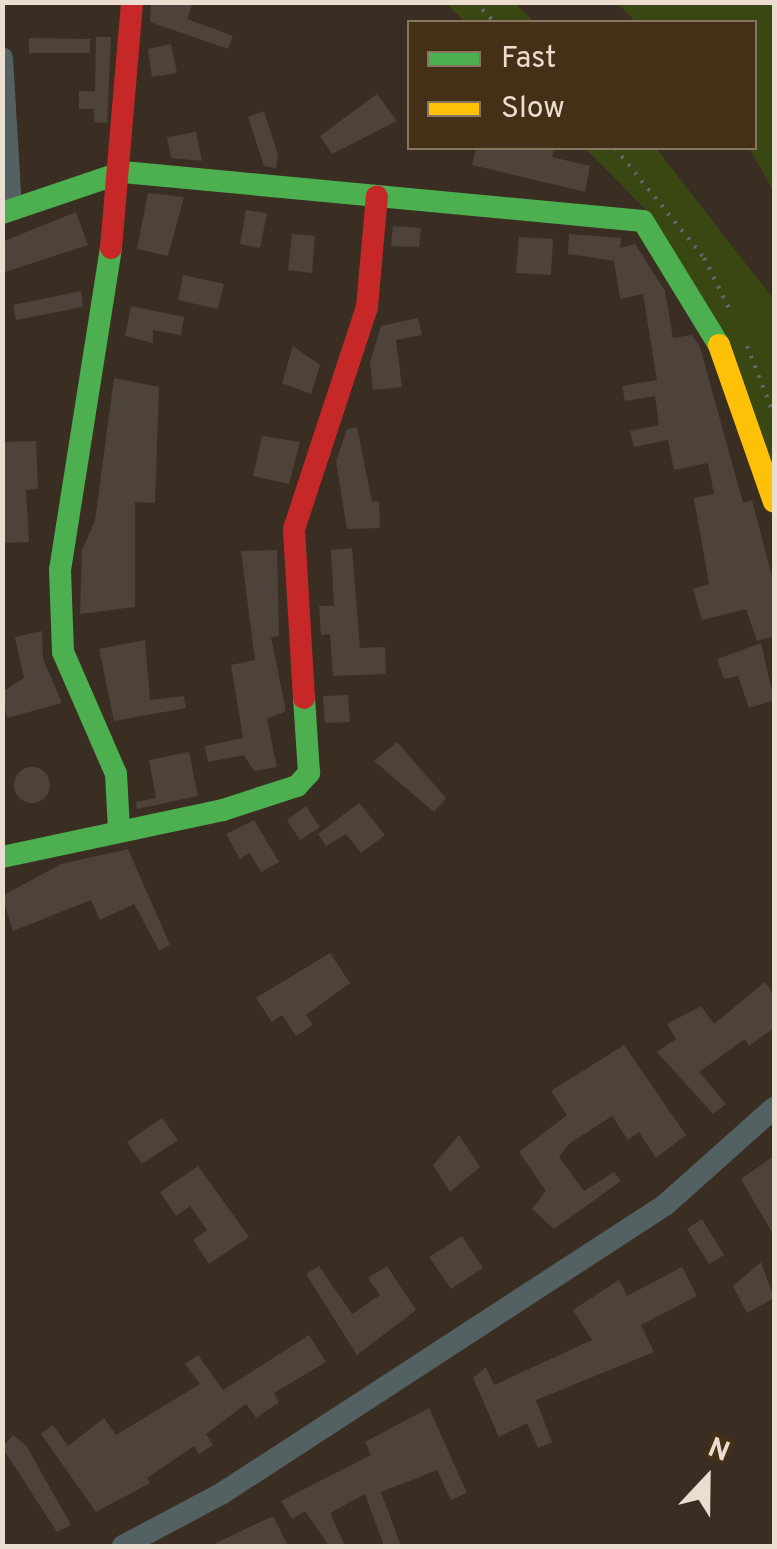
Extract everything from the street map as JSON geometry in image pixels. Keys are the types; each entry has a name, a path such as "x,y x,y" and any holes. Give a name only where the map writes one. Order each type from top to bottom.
{"street":[{"path":"119,830 116,774 64,652 60,570 124,172 132,2"},
{"path":"2,58 7,211 124,172 643,220 717,339 774,502"},
{"path":"2,857 223,810 297,786 309,773 294,529 367,307 377,196"},
{"path":"123,1546 221,1494 665,1205 774,1108"}],"green space":[{"path":"446,3 515,3 532,20 463,20"},
{"path":"617,3 774,3 774,192 750,150 757,150 757,20 634,20"},
{"path":"587,150 658,150 774,300 774,471 647,211"}],"building":[{"path":"151,2 193,2 187,19 233,36 228,49 150,22"},
{"path":"96,37 111,37 107,123 94,122 94,109 79,109 79,91 95,91"},
{"path":"29,38 90,39 90,53 29,53"},
{"path":"171,44 177,73 152,77 148,49"},
{"path":"377,94 397,121 332,154 320,136"},
{"path":"264,111 278,155 276,168 264,166 248,117"},
{"path":"196,132 202,161 171,158 167,137"},
{"path":"476,150 554,150 552,157 590,166 585,192 472,165"},
{"path":"148,193 184,197 168,256 137,249"},
{"path":"246,210 267,213 260,248 240,244"},
{"path":"76,212 88,245 2,273 2,242"},
{"path":"393,226 421,228 419,247 391,246"},
{"path":"292,234 315,236 312,273 288,270"},
{"path":"569,234 621,238 620,248 635,244 665,291 673,338 692,335 700,347 743,503 752,500 774,584 774,636 757,641 746,609 702,620 693,589 709,584 694,498 714,494 708,463 674,470 668,440 634,447 630,431 659,425 655,396 625,401 622,386 657,380 643,294 620,299 614,261 568,254"},
{"path":"519,237 553,239 551,275 516,273"},
{"path":"183,275 224,284 218,309 178,300"},
{"path":"81,291 83,307 16,320 13,305"},
{"path":"131,306 184,317 181,335 153,330 153,343 125,336"},
{"path":"418,318 422,335 396,340 402,387 373,390 370,362 381,326"},
{"path":"293,346 320,365 311,394 282,383"},
{"path":"114,378 159,387 155,503 135,502 135,607 80,614 82,550 95,521"},
{"path":"357,427 372,502 379,501 380,528 347,529 336,461 347,429"},
{"path":"262,436 300,442 289,484 253,476"},
{"path":"36,441 38,489 26,490 29,542 2,543 2,442"},
{"path":"352,548 360,648 385,647 386,674 333,676 330,634 321,635 319,606 334,606 331,550"},
{"path":"277,550 279,636 271,637 286,711 267,719 277,767 254,771 244,755 208,762 205,746 243,738 231,665 255,660 241,551"},
{"path":"42,631 43,659 62,703 7,718 2,692 24,678 15,637"},
{"path":"145,640 150,700 184,696 186,708 114,721 99,649"},
{"path":"761,643 774,700 749,708 738,676 724,679 717,659"},
{"path":"348,695 350,722 325,723 323,696"},
{"path":"397,742 446,798 434,812 374,761"},
{"path":"189,752 198,796 137,809 136,802 156,798 149,760"},
{"path":"32,767 45,772 50,785 45,798 32,803 19,798 14,785 19,772"},
{"path":"359,803 385,835 361,853 346,834 326,846 318,834"},
{"path":"306,806 320,827 300,840 287,820"},
{"path":"254,820 279,862 261,872 250,853 240,859 226,834"},
{"path":"128,849 170,945 159,950 134,904 100,920 91,900 13,931 2,896 61,864"},
{"path":"330,953 350,983 306,1015 313,1025 296,1036 282,1015 272,1022 256,998"},
{"path":"765,982 774,995 774,1028 749,1046 745,1039 699,1072 726,1104 713,1114 657,1052 676,1039 667,1024 701,1006 714,1024"},
{"path":"624,1045 686,1135 656,1158 639,1132 628,1140 612,1116 569,1144 559,1157 584,1191 614,1172 621,1181 554,1229 532,1209 546,1191 519,1152 567,1115 551,1091"},
{"path":"162,1118 178,1140 142,1164 127,1142"},
{"path":"459,1135 480,1167 450,1192 433,1165"},
{"path":"774,1156 774,1236 741,1179"},
{"path":"198,1166 249,1237 209,1264 193,1240 207,1230 190,1206 176,1216 160,1192"},
{"path":"702,1219 724,1255 709,1264 687,1229"},
{"path":"462,1236 483,1268 451,1289 429,1257"},
{"path":"761,1262 774,1298 747,1313 733,1286"},
{"path":"319,1266 352,1314 380,1295 368,1278 387,1266 416,1310 357,1355 306,1274"},
{"path":"682,1267 697,1296 641,1325 654,1352 536,1400 552,1442 538,1448 527,1423 499,1437 473,1378 486,1367 494,1385 592,1340 573,1310 619,1280 627,1296"},
{"path":"309,1335 326,1362 274,1393 279,1402 256,1418 246,1404 206,1434 213,1445 199,1454 194,1446 147,1478 150,1483 96,1512 41,1434 53,1425 68,1446 104,1418 116,1435 200,1384 185,1364 198,1355 223,1390"},
{"path":"429,1408 467,1493 451,1500 437,1470 381,1492 401,1546 384,1546 365,1494 330,1513 345,1546 329,1546 305,1511 292,1519 281,1501 371,1455 365,1442"},
{"path":"13,1435 26,1445 71,1525 57,1532 2,1447"},
{"path":"273,1516 288,1546 210,1546 262,1521"}],"traffic: fast":[{"path":"2,213 123,172 643,221 719,345"},
{"path":"111,248 60,570 63,652 116,774 119,830"},
{"path":"2,857 223,810 297,786 309,773 304,698"}],"traffic: slow":[{"path":"719,345 774,502"}],"traffic: jam":[{"path":"111,248 132,2"},
{"path":"304,698 294,529 367,307 377,196"}]}
